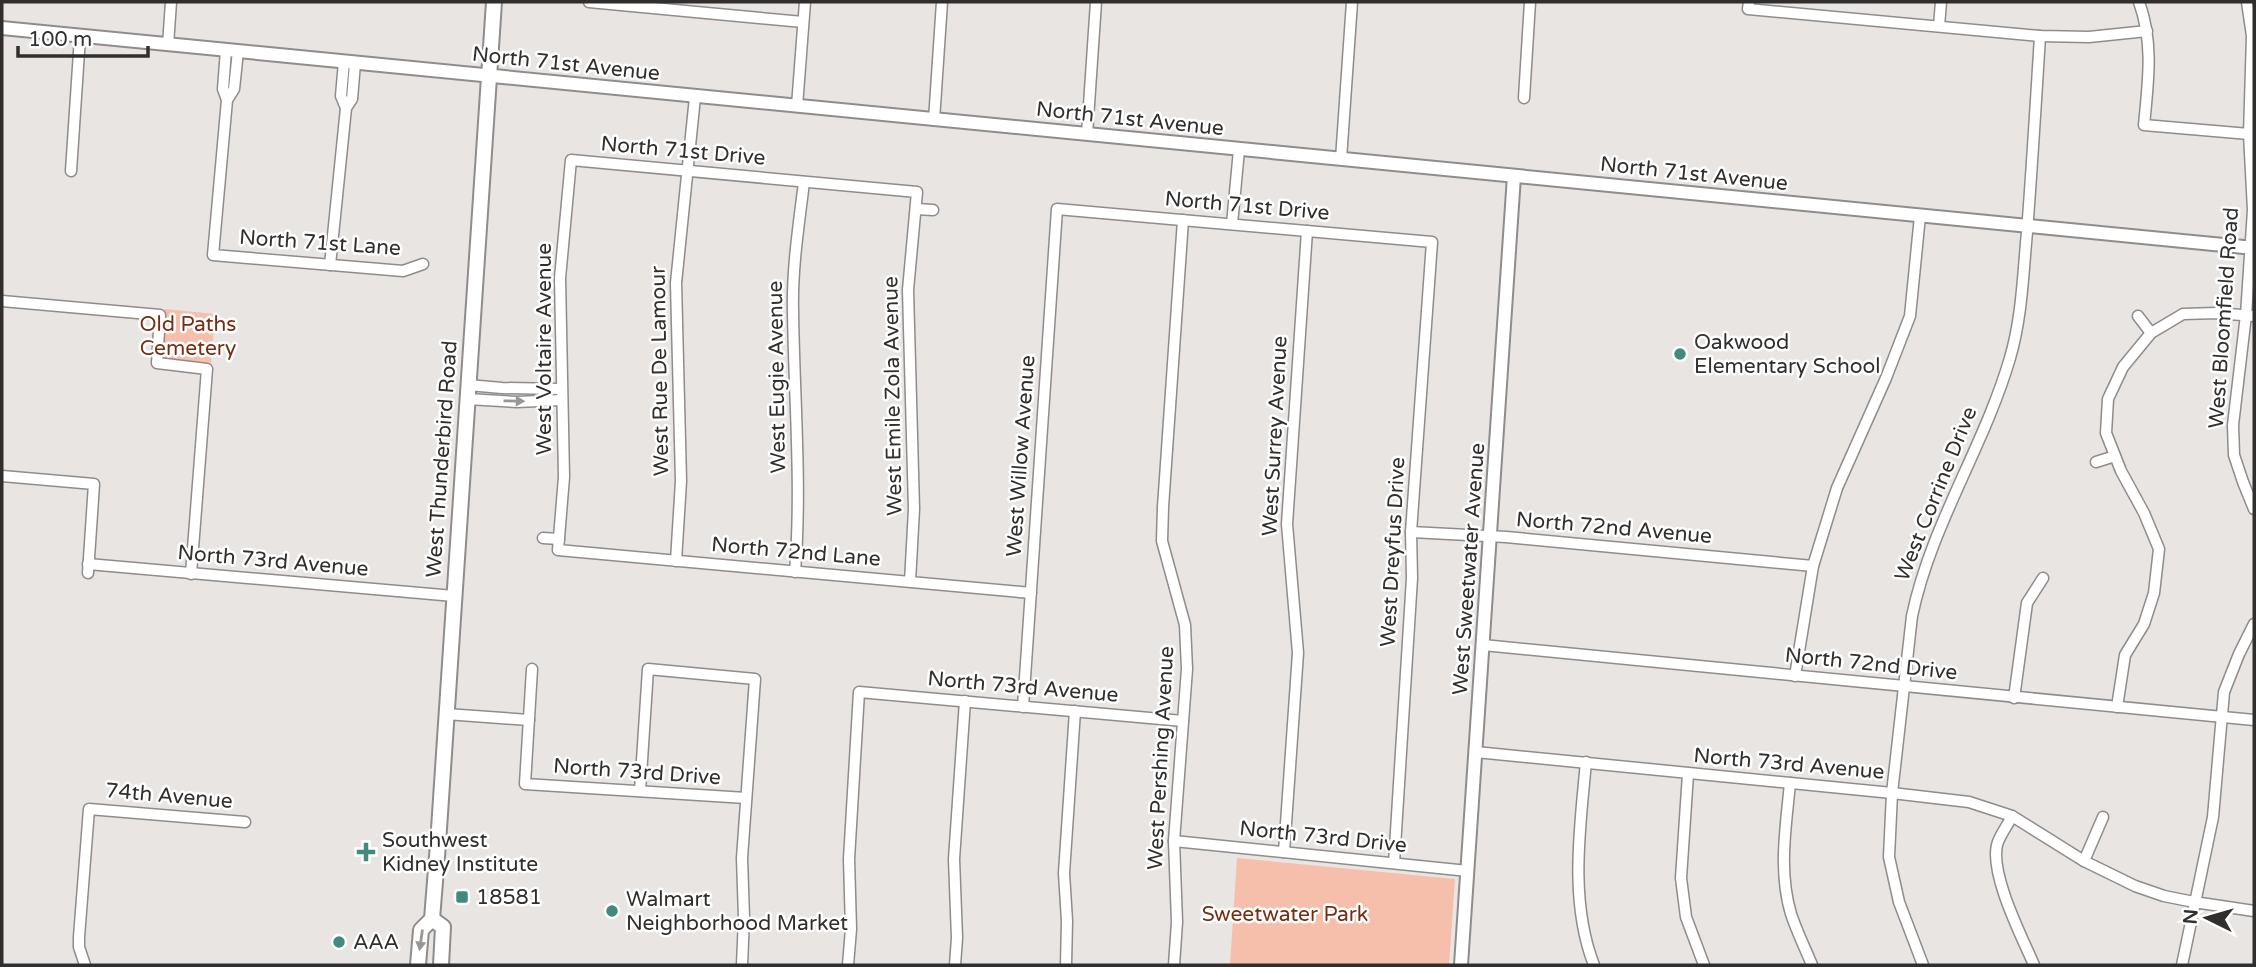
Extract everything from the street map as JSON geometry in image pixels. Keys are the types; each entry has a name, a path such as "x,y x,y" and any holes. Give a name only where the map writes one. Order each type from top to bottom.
{"main road":[{"name":"West Thunderbird Road","path":"418,965 421,930 432,919 494,2"},
{"name":"West Thunderbird Road","path":"432,919 443,927 441,965"}],"street":[{"path":"168,45 171,2"},
{"path":"589,2 803,22"},
{"path":"797,106 805,2"},
{"path":"934,120 942,2"},
{"path":"1087,134 1096,2"},
{"path":"1341,159 1352,2"},
{"path":"1524,98 1530,2"},
{"path":"1939,26 1941,2"},
{"path":"2139,2 2147,31 2150,57 2144,125 2249,134"},
{"name":"West Bloomfield Road","path":"2247,2 2253,67 2249,134 2253,248 2250,315 2233,425 2234,456 2254,509"},
{"path":"1749,5 2040,36 2089,37 2147,31"},
{"name":"North 71st Avenue","path":"2,28 2253,248"},
{"name":"West Corrine Drive","path":"1923,965 1899,902 1889,857 1892,793 1912,616 1923,571 1998,394 2011,355 2021,305 2040,36"},
{"path":"71,171 80,37"},
{"path":"227,100 223,89 223,76 232,50"},
{"path":"227,100 234,89 232,50"},
{"path":"346,108 341,88 349,62"},
{"path":"330,265 346,108 352,99 353,89 349,62"},
{"path":"223,76 235,77"},
{"path":"341,88 353,89"},
{"name":"West Rue De Lamour","path":"676,561 681,481 676,283 695,97"},
{"name":"North 71st Lane","path":"227,100 213,255 403,271 423,264"},
{"path":"1232,224 1239,149"},
{"name":"North 71st Drive","path":"571,160 917,192"},
{"name":"West Voltaire Avenue","path":"559,544 564,477 560,278 571,160"},
{"name":"West Sweetwater Avenue","path":"1461,965 1514,176"},
{"name":"West Eugie Avenue","path":"795,572 799,508 793,297 804,182"},
{"name":"West Emile Zola Avenue","path":"910,582 914,509 908,290 917,192"},
{"path":"916,209 933,210"},
{"name":"North 71st Drive","path":"1058,209 1433,242"},
{"name":"West Willow Avenue","path":"1023,706 1058,209"},
{"path":"1795,676 1813,566 1837,488 1886,378 1910,316 1920,216"},
{"name":"West Pershing Avenue","path":"1174,965 1177,922 1174,841 1187,669 1185,625 1162,541 1184,220"},
{"name":"West Surrey Avenue","path":"1284,852 1297,653 1287,524 1307,231"},
{"name":"West Dreyfus Drive","path":"1394,863 1412,578 1411,531 1433,242"},
{"path":"2,301 160,315 157,363 207,369 191,574"},
{"path":"2117,707 2125,655 2144,624 2154,593 2159,549 2106,433 2108,399 2123,367 2151,332 2183,314 2250,315"},
{"path":"2138,316 2151,332"},
{"path":"468,392 502,388 561,388"},
{"path":"468,392 517,402 561,400"},
{"path":"2222,425 2233,425"},
{"path":"2096,462 2115,456"},
{"name":"North 73rd Avenue","path":"2,476 94,484 88,569 191,574 454,596"},
{"name":"North 72nd Avenue","path":"1411,531 1813,566"},
{"path":"542,538 559,544"},
{"name":"North 72nd Lane","path":"559,544 676,561 1031,593"},
{"path":"2014,698 2027,603 2043,578"},
{"path":"2182,965 2213,817 2224,692 2254,624"},
{"name":"North 72nd Drive","path":"1483,645 2254,720"},
{"path":"446,714 529,720 532,669"},
{"path":"640,791 648,669 755,679 742,858 742,965"},
{"name":"North 73rd Avenue","path":"848,965 849,859 859,692 1183,721"},
{"path":"956,965 954,859 965,701"},
{"path":"1066,965 1064,873 1075,711"},
{"name":"North 73rd Drive","path":"529,720 525,784 746,798"},
{"name":"North 73rd Avenue","path":"1476,752 1969,802 2012,816 2084,861 2135,886 2164,896 2254,911"},
{"path":"1586,762 1578,866 1581,903 1594,965"},
{"path":"1688,774 1681,887 1686,917 1704,965"},
{"path":"1790,783 1783,853 1785,885 1792,916 1812,965"},
{"name":"74th Avenue","path":"85,965 79,947 79,923 89,809 245,822"},
{"path":"2012,816 1997,845 1998,874 2034,965"},
{"path":"2084,861 2103,817"},
{"name":"North 73rd Drive","path":"1174,841 1468,871"}],"green space":[{"name":"Old Paths Cemetery","path":"165,309 215,314 211,363 160,358"},
{"name":"Sweetwater Park","path":"1237,858 1455,879 1449,965 1230,965"}],"place":[{"name":"Oakwood Elementary School","path":"1680,354"},
{"name":"Southwest Kidney Institute","path":"366,852"},
{"name":"18581","path":"462,897"},
{"name":"Walmart Neighborhood Market","path":"612,911"},
{"name":"AAA","path":"339,942"}]}
